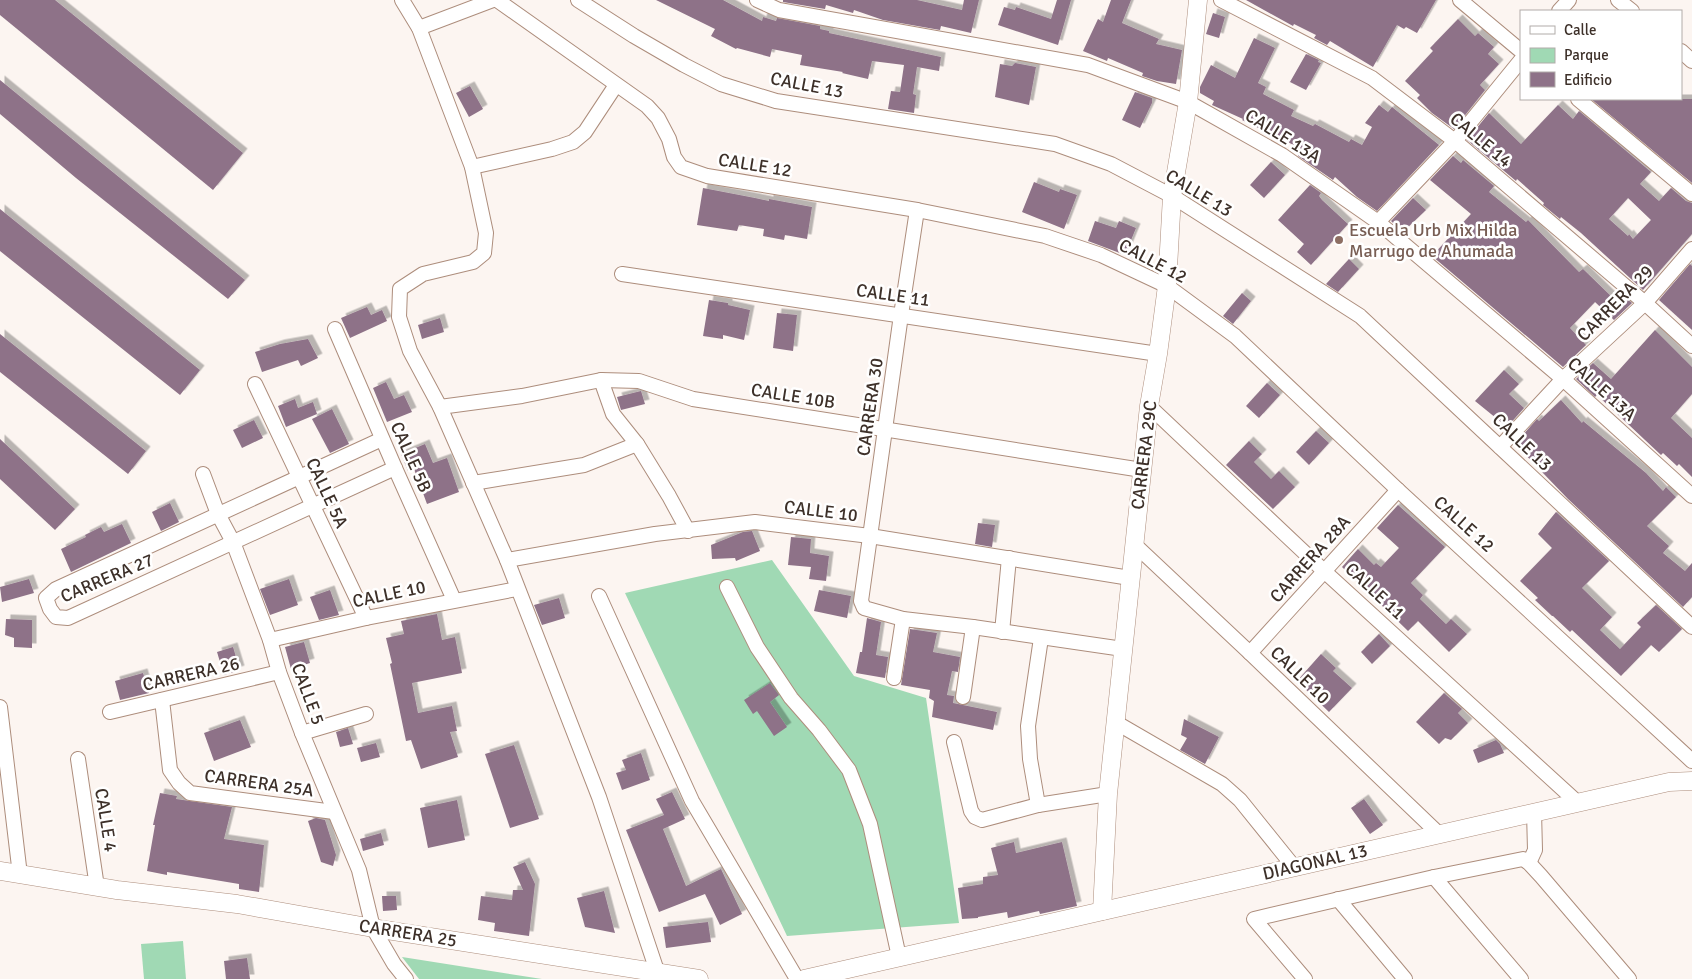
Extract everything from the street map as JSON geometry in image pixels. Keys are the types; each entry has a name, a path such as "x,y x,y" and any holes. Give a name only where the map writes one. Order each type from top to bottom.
{"street":[{"path":"402,0 419,28 472,167 486,233 484,253 474,262 423,274 400,289 399,317 410,351 440,406 507,560 600,797 647,975"},
{"path":"419,28 493,0"},
{"name":"CALLE 12","path":"497,0 647,106 658,118 669,139 674,157 681,167 707,176 917,210 1045,236 1101,255 1167,286 1235,336 1398,490 1692,761"},
{"name":"CALLE 13","path":"578,0 650,46 721,84 776,101 1056,144 1111,164 1172,196 1360,316 1692,627"},
{"name":"CALLE 13A","path":"757,0 779,10 1088,65 1188,102 1282,155 1378,222 1563,379 1692,496"},
{"name":"CARRERA 29C","path":"1102,911 1114,722 1149,406 1167,286 1172,196 1188,102 1198,0"},
{"name":"CALLE 14","path":"1221,0 1372,78 1455,142 1645,303 1692,346"},
{"path":"1460,0 1520,50"},
{"path":"1618,0 1631,10"},
{"path":"1682,52 1692,61"},
{"path":"1378,222 1455,142 1520,61"},
{"path":"472,167 552,149 573,142 585,132 616,85"},
{"path":"1579,100 1692,194"},
{"name":"CARRERA 30","path":"903,619 864,608 861,601 917,210"},
{"name":"CARRERA 29","path":"1500,446 1563,379 1645,303 1692,249"},
{"name":"CALLE 11","path":"622,274 1158,354"},
{"name":"CALLE 5B","path":"335,329 454,600"},
{"path":"601,380 613,414 637,444 688,531"},
{"name":"CALLE 10B","path":"440,406 522,396 601,380 639,381 694,399 886,431 1142,470"},
{"name":"CALLE 5A","path":"255,384 366,618"},
{"name":"CALLE 11","path":"1149,406 1324,571 1578,803"},
{"name":"CARRERA 27","path":"382,439 56,589 46,598 50,609 56,618 68,618 395,468"},
{"path":"474,484 584,465 637,444"},
{"name":"CALLE 5","path":"203,474 218,514 233,542 270,640 279,672 302,733 359,870 373,928 394,964 406,979"},
{"name":"CARRERA 28A","path":"1250,653 1398,490"},
{"name":"CALLE 10","path":"507,560 655,534 755,522 870,536 1130,578"},
{"name":"CALLE 10","path":"1134,544 1439,834"},
{"path":"1002,632 1009,558"},
{"path":"727,588 757,647 790,698 819,730 849,770 870,824 899,957 804,979"},
{"name":"CALLE 10","path":"270,640 366,618 517,589"},
{"path":"599,596 692,802 797,979"},
{"path":"894,678 903,619 973,627 1122,649"},
{"path":"963,697 973,627"},
{"path":"1038,805 1030,759 1028,726 1040,638"},
{"name":"CARRERA 26","path":"110,712 279,672"},
{"name":"CARRERA 25A","path":"162,700 170,770 179,783 190,793 334,812"},
{"path":"0,707 20,875"},
{"path":"302,733 366,714"},
{"path":"1114,722 1222,784 1240,800 1294,867"},
{"path":"954,742 971,811 975,817 982,820 1038,805 1108,794"},
{"name":"CALLE 4","path":"78,758 97,887"},
{"name":"DIAGONAL 13","path":"899,957 1669,782 1692,781"},
{"path":"1529,863 1534,850 1534,812"},
{"path":"1304,979 1254,919 1523,859 1529,863 1629,979"},
{"name":"CARRERA 25","path":"0,872 117,890 238,904 647,975 698,979"},
{"path":"1434,878 1521,979"},
{"path":"1338,899 1405,979"}],"green space":[{"path":"772,560 854,676 926,698 959,923 787,936 625,593"},
{"path":"183,941 186,979 144,979 141,944"},
{"path":"402,957 542,979 419,979"}],"building":[{"path":"0,0 55,0 243,153 213,190 0,15"},
{"path":"656,0 723,0 762,21 763,17 776,21 777,18 820,26 820,29 829,31 829,33 941,57 939,71 917,67 913,94 916,95 914,113 888,109 891,91 900,92 904,65 872,61 868,79 843,72 800,65 802,55 772,49 770,57 736,49 711,36 715,29"},
{"path":"783,0 917,0 962,10 964,0 979,0 971,33 941,26 940,30 883,20 854,10 853,13 826,5 825,9 783,2"},
{"path":"1057,0 1071,0 1058,45 998,25 1004,7 1015,10 1016,7 1051,19"},
{"path":"1111,0 1131,0 1122,23 1159,39 1156,44 1182,50 1176,84 1142,76 1143,73 1108,58 1107,61 1083,51 1098,19 1103,22"},
{"path":"1246,0 1436,0 1417,33 1397,25 1373,67 1330,41 1327,45 1314,38 1316,35 1294,24 1293,26"},
{"path":"1213,13 1225,17 1219,38 1206,34"},
{"path":"1458,19 1475,36 1478,33 1494,47 1488,54 1499,64 1480,85 1485,90 1454,129 1432,113 1417,98 1420,95 1405,81 1433,51 1430,48"},
{"path":"1254,38 1275,48 1258,83 1266,87 1263,94 1294,110 1291,116 1313,126 1315,124 1349,142 1351,139 1362,145 1372,127 1365,123 1379,105 1388,112 1392,107 1439,145 1377,211 1357,197 1335,177 1333,180 1298,156 1302,149 1212,105 1214,101 1200,93 1200,87 1211,65 1235,78"},
{"path":"1306,54 1319,60 1318,62 1321,63 1306,90 1290,82"},
{"path":"1015,63 1036,67 1029,105 995,97 1000,64 1012,66"},
{"path":"0,80 245,280 228,299 76,178 0,114"},
{"path":"470,86 483,109 469,117 456,93"},
{"path":"1135,92 1152,98 1152,103 1140,128 1122,120"},
{"path":"1692,99 1692,183 1592,100"},
{"path":"1558,105 1573,119 1579,111 1651,172 1640,184 1659,201 1671,188 1686,201 1692,203 1692,234 1643,290 1581,233 1561,217 1560,219 1517,179 1516,181 1467,140 1489,113 1521,144","holes":["1628,198 1651,220 1633,239 1609,219"]},
{"path":"1453,156 1461,163 1463,160 1494,186 1489,192 1526,222 1528,220 1579,272 1583,269 1614,299 1619,293 1632,303 1614,320 1595,302 1570,328 1586,345 1563,367 1432,256 1471,214 1430,180"},
{"path":"1271,162 1285,175 1264,198 1250,185"},
{"path":"1034,182 1059,192 1060,189 1077,195 1064,229 1022,212"},
{"path":"1310,185 1321,193 1319,196 1322,200 1348,224 1311,265 1297,252 1304,244 1278,220"},
{"path":"703,188 812,207 807,239 785,235 784,240 763,236 764,229 739,225 737,231 697,225"},
{"path":"1413,198 1426,210 1403,232 1391,221"},
{"path":"0,209 200,370 180,395 0,251"},
{"path":"1095,221 1116,228 1119,221 1136,228 1125,255 1088,241"},
{"path":"1349,259 1359,269 1338,292 1326,284"},
{"path":"1690,264 1692,266 1692,330 1659,300"},
{"path":"1242,293 1251,301 1233,324 1223,316"},
{"path":"709,300 728,303 728,305 750,310 744,340 723,335 723,339 703,336"},
{"path":"367,307 371,315 382,310 387,321 350,338 341,318"},
{"path":"777,313 797,315 793,351 773,348"},
{"path":"440,318 444,332 422,339 418,325"},
{"path":"1655,330 1692,367 1692,394 1671,418 1692,438 1692,477 1679,464 1677,466 1663,453 1661,455 1597,395 1595,397 1576,379 1593,363 1611,379"},
{"path":"0,334 146,451 128,474 0,372"},
{"path":"308,339 318,358 301,366 298,360 262,372 255,352 280,344"},
{"path":"1504,370 1519,384 1509,394 1524,408 1507,427 1475,401"},
{"path":"386,382 394,399 404,395 412,412 387,422 373,388"},
{"path":"1267,383 1280,395 1259,418 1246,406"},
{"path":"641,391 645,404 621,410 617,397"},
{"path":"295,399 298,408 313,402 317,414 286,427 278,406"},
{"path":"1561,400 1582,423 1583,421 1646,473 1663,491 1666,487 1676,497 1647,526 1669,546 1663,553 1685,571 1692,563 1692,597 1683,607 1568,499 1515,444 1537,419 1539,421"},
{"path":"332,409 349,444 330,453 312,419"},
{"path":"254,420 263,438 242,448 233,430"},
{"path":"1316,431 1329,443 1309,465 1296,452"},
{"path":"0,439 75,509 55,530 0,479"},
{"path":"1249,441 1262,454 1254,462 1271,479 1279,471 1295,487 1273,509 1226,465"},
{"path":"425,444 433,463 447,458 459,492 427,504 414,469 408,471 401,454"},
{"path":"170,503 179,522 161,531 152,512"},
{"path":"1398,505 1445,547 1411,583 1423,595 1420,599 1446,624 1451,619 1467,634 1449,652 1418,621 1408,631 1342,567 1358,549 1374,565 1376,563 1381,567 1399,548 1377,528"},
{"path":"1556,512 1609,561 1582,588 1612,617 1600,630 1620,649 1641,627 1637,623 1656,605 1682,629 1659,652 1651,645 1621,676 1572,630 1570,632 1552,616 1535,600 1538,598 1520,581 1552,548 1538,534"},
{"path":"978,523 995,525 992,547 975,544"},
{"path":"122,524 131,543 71,572 61,549 86,537 85,535 101,527 104,532"},
{"path":"752,531 760,551 736,561 735,558 712,559 711,545 743,532"},
{"path":"791,537 811,539 810,553 829,556 826,581 809,579 811,567 788,565"},
{"path":"29,579 34,593 2,602 0,587"},
{"path":"289,579 298,605 270,615 260,589"},
{"path":"330,590 339,615 319,620 310,597"},
{"path":"819,590 851,596 847,618 814,611"},
{"path":"559,598 565,618 542,625 534,605"},
{"path":"437,614 442,640 455,637 462,673 412,683 418,713 452,706 457,731 450,732 458,757 421,769 411,740 406,741 386,638 404,634 401,621"},
{"path":"867,618 881,622 876,655 888,657 885,678 856,673 860,652 862,652"},
{"path":"6,619 32,620 32,648 14,647 14,638 5,635"},
{"path":"910,629 937,633 933,652 960,657 958,672 952,671 947,695 954,696 953,703 997,712 993,730 932,717 934,701 929,698 930,690 901,685"},
{"path":"1379,634 1390,646 1372,664 1361,652"},
{"path":"304,642 310,663 291,669 285,647"},
{"path":"233,647 240,670 224,675 217,652"},
{"path":"1321,654 1336,668 1333,671 1352,688 1329,712 1297,681"},
{"path":"143,673 149,693 120,700 115,681"},
{"path":"770,683 779,695 770,702 787,727 774,736 757,711 753,714 744,700"},
{"path":"1444,693 1462,709 1458,713 1468,723 1451,740 1445,738 1439,744 1416,722"},
{"path":"1184,719 1219,737 1205,764 1180,750 1187,738 1181,735"},
{"path":"240,720 251,747 214,761 204,733"},
{"path":"348,728 353,744 340,747 336,732"},
{"path":"1496,740 1504,753 1478,763 1473,750"},
{"path":"376,743 380,757 361,762 357,748"},
{"path":"514,745 539,819 510,828 485,754"},
{"path":"641,753 650,780 622,790 616,773 626,770 622,760"},
{"path":"672,792 685,819 663,829 686,886 721,869 742,914 720,925 705,894 659,912 626,830 664,815 656,799"},
{"path":"160,793 177,796 176,799 232,807 224,839 264,845 259,892 239,889 239,884 167,872 167,875 147,871 155,825 153,825"},
{"path":"1364,799 1383,825 1370,834 1351,808"},
{"path":"457,800 465,840 428,848 420,808"},
{"path":"316,818 325,820 336,855 333,866 321,862 308,821"},
{"path":"381,833 384,845 363,851 360,839"},
{"path":"1014,842 1016,853 1062,842 1077,906 1040,914 1039,911 1008,918 1007,912 962,919 958,888 983,884 983,877 998,875 991,848"},
{"path":"525,862 535,884 529,936 494,931 495,923 478,920 481,896 512,900 513,890 523,890 513,867"},
{"path":"604,891 615,933 585,927 577,898"},
{"path":"382,896 396,896 397,910 383,911"},
{"path":"708,922 711,942 666,948 663,927"},
{"path":"247,958 250,979 226,979 224,961"}],"place":[{"name":"Escuela Urb Mix Hilda Marrugo de Ahumada","path":"1339,240"}]}
